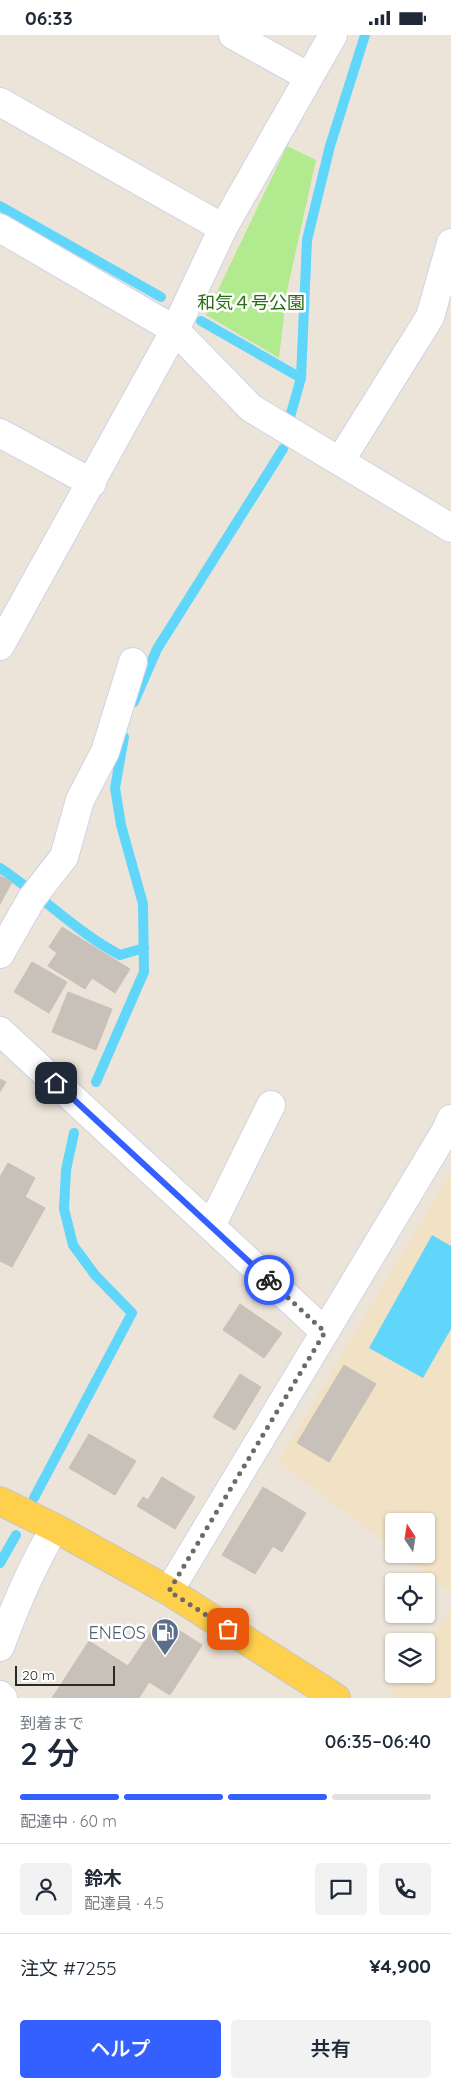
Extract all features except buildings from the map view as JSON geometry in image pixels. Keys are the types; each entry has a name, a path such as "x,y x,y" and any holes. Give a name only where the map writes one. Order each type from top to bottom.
{"main road":[{"path":"0,1501 169,1591 336,1698"}],"street":[{"path":"233,35 309,77"},
{"path":"2,636 92,483 175,330 223,228 333,35"},
{"path":"0,102 223,228"},
{"path":"0,228 175,330 250,408 451,528"},
{"path":"340,461 430,317 451,243"},
{"path":"0,433 92,483"},
{"path":"0,954 36,893 64,857 80,800 105,753 133,661"},
{"path":"0,1031 325,1332"},
{"path":"211,1226 271,1105"},
{"path":"169,1591 449,1129"},
{"path":"0,1647 13,1611 45,1545 55,1529"},
{"path":"0,1695 3,1698"}],"shaded area":[{"path":"451,1172 451,1592 435,1580 435,1573 426,1573 412,1563 435,1563 435,1513 385,1513 385,1542 278,1462"},
{"path":"451,1608 451,1698 398,1698 389,1692 396,1683 435,1683 435,1633 433,1633"}],"green space":[{"name":"和気４号公園","path":"287,146 316,160 287,291 279,358 206,315"}],"water":[{"path":"432,1235 451,1246 451,1329 423,1378 369,1348"}],"waterway":[{"path":"290,417 301,378 307,240 330,146 365,35"},
{"path":"0,206 161,297"},
{"path":"201,321 301,378"},
{"path":"134,702 157,649 283,449"},
{"path":"96,1082 144,972 143,904 121,825 115,788 124,737"},
{"path":"0,868 88,935 120,955 144,948"},
{"path":"34,1498 132,1313 95,1275 73,1245 64,1209 66,1170 74,1133"},
{"path":"0,1563 16,1535"}],"way so far":[{"path":"228,1629 169,1591 325,1332 269,1280"}],"place":[{"name":"ENEOS","path":"165,1656"}],"route":[{"path":"56,1083 269,1280"}]}
